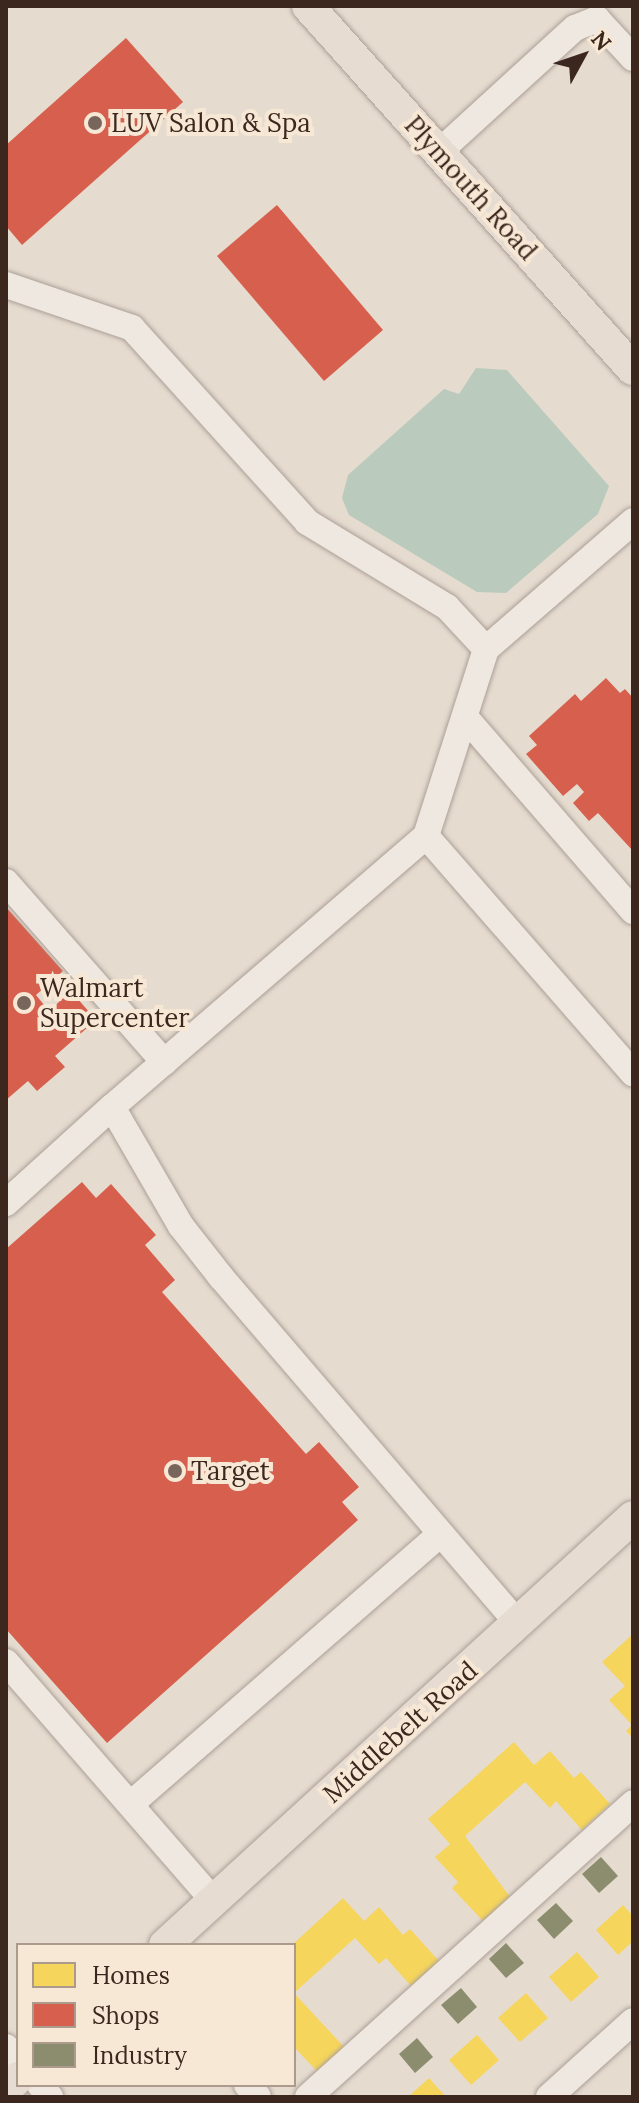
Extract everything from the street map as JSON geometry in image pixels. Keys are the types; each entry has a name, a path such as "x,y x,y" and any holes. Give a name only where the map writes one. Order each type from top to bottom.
{"main road":[{"name":"Plymouth Road","path":"308,6 633,369"},
{"name":"Middlebelt Road","path":"167,1943 633,1517"}],"street":[{"path":"439,152 567,34 601,12 633,58"},
{"path":"6,285 132,328 307,522 447,607 486,649"},
{"path":"6,1203 112,1107 426,836 486,649 633,521"},
{"path":"465,717 633,911"},
{"path":"426,836 628,1058"},
{"path":"6,882 164,1062"},
{"path":"112,1107 189,1236 518,1624"},
{"path":"132,1803 440,1534"},
{"path":"6,1662 132,1803 214,1901"},
{"path":"308,2097 633,1803"},
{"path":"549,2097 633,2021"}],"shaded area":[{"path":"476,368 507,370 609,486 598,514 506,593 477,592 349,515 342,498 348,475 444,389 459,394"}],"building: Homes":[{"path":"633,1634 633,1738 626,1731 632,1725 609,1700 625,1686 602,1662"},
{"path":"514,1742 534,1765 550,1751 574,1778 581,1772 610,1804 582,1830 556,1801 550,1808 525,1782 465,1836 510,1897 483,1921 452,1888 458,1882 435,1857 450,1844 428,1819"},
{"path":"343,1898 364,1921 379,1907 403,1935 410,1929 439,1961 411,1986 386,1958 379,1964 355,1938 296,1991 294,1943"},
{"path":"623,1905 633,1916 633,1941 618,1955 596,1930"},
{"path":"577,1952 599,1977 571,2002 549,1977"},
{"path":"526,1993 548,2018 520,2042 498,2018"},
{"path":"296,1995 344,2047 317,2071 296,2049"},
{"path":"477,2035 499,2060 471,2085 449,2060"},
{"path":"429,2078 446,2097 408,2097"}],"building: Shops":[{"name":"LUV Salon & Spa","path":"126,38 183,102 22,245 6,226 6,145"},
{"path":"277,205 383,330 324,381 217,256"},
{"path":"606,678 620,693 625,689 633,698 633,851 598,813 589,821 573,803 584,792 577,784 563,796 526,754 537,745 529,736 575,694 581,701"},
{"name":"Walmart Supercenter","path":"6,907 63,971 36,995 49,1011 71,991 96,1020 55,1056 65,1067 37,1091 28,1081 6,1100"},
{"name":"Target","path":"82,1182 96,1198 111,1184 156,1235 145,1245 175,1280 162,1292 306,1454 319,1442 359,1487 342,1502 358,1520 107,1743 6,1629 6,1249"}],"building: Industry":[{"path":"601,1857 618,1876 599,1893 582,1874"},
{"path":"556,1903 573,1921 554,1939 537,1920"},
{"path":"506,1943 524,1963 506,1978 489,1959"},
{"path":"461,1988 477,2007 458,2024 441,2005"},
{"path":"417,2038 433,2057 415,2073 399,2054"}],"place":[{"name":"LUV Salon & Spa","path":"95,123"},
{"name":"Walmart Supercenter","path":"24,1003"},
{"name":"Target","path":"175,1471"}]}
